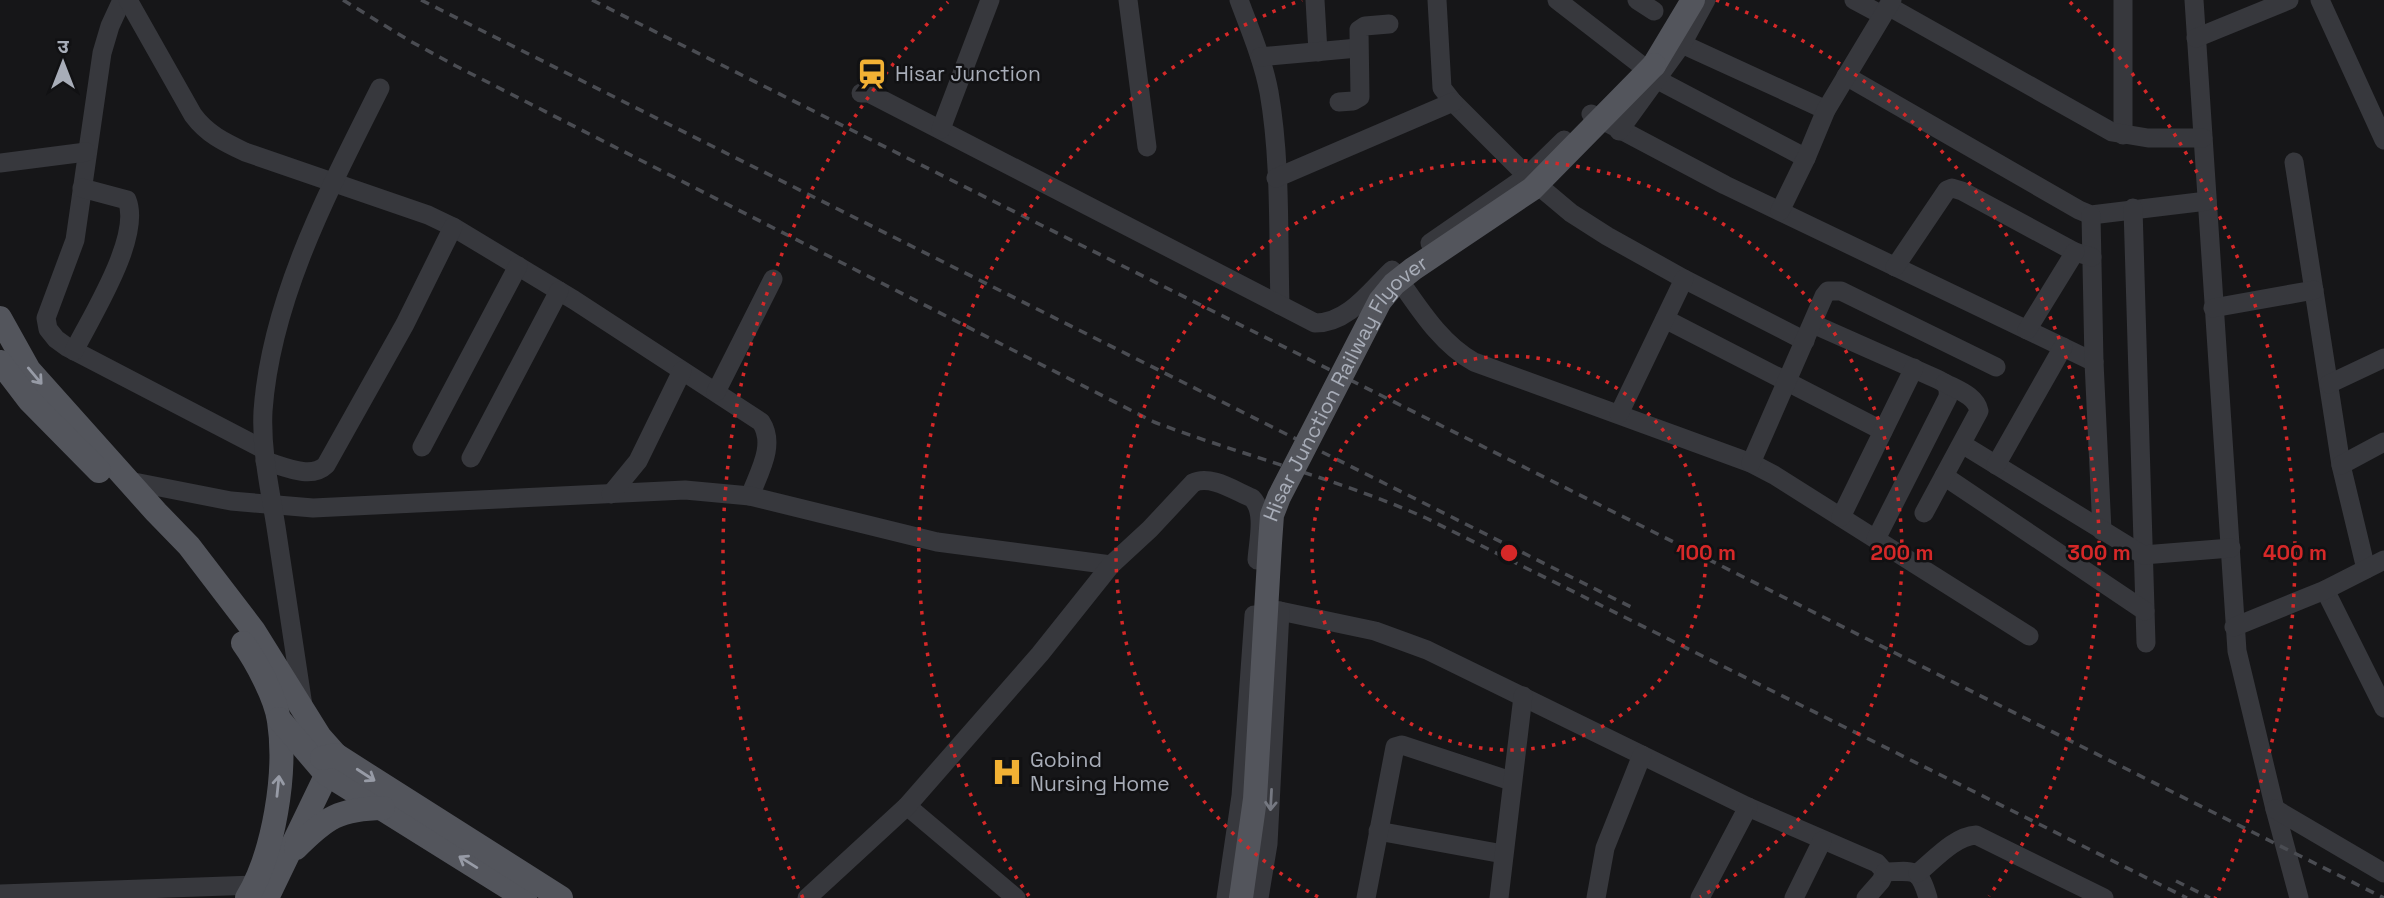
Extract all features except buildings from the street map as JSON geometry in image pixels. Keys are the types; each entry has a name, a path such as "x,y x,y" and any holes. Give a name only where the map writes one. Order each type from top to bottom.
{"main road":[{"name":"Hisar Junction Railway Flyover","path":"1241,898 1255,799 1272,515 1279,497 1380,301 1394,284 1532,190 1650,70 1693,0"},
{"path":"0,318 29,370 189,546 254,631 320,737 325,763 286,858"},
{"path":"2,366 29,400 177,552 249,651 279,719 281,761 275,815 257,890"},
{"path":"279,719 325,763 383,808 526,898"},
{"path":"257,890 325,763"},
{"path":"325,763 561,898"},
{"path":"257,890 286,858 329,818 355,809 383,808"}],"street":[{"path":"121,0 102,53 75,240 46,318 48,329 56,339 264,455 313,473 326,465 405,324 453,227"},
{"path":"128,0 203,128 219,140 332,184 428,215 453,227 559,291 761,422 768,441 750,496"},
{"path":"941,129 990,0"},
{"path":"1128,0 1147,147"},
{"path":"1239,0 1260,57 1270,102 1276,178 1280,305"},
{"path":"1315,0 1318,52"},
{"path":"1437,0 1442,88 1527,176 1571,214 1684,279 1809,333 1914,368 1945,383 1978,404 1979,411 1924,513"},
{"path":"1637,0 1654,11"},
{"path":"1619,131 1650,70 1655,46 1679,0"},
{"path":"861,93 869,93 941,129 1315,323 1326,323 1350,311 1392,270 1527,176 1591,114 1682,44 1706,0"},
{"path":"1854,0 1887,7 2102,128 2123,135 2203,138"},
{"path":"2123,0 2123,135"},
{"path":"2194,0 2234,627 2237,651 2274,810 2299,898"},
{"path":"2196,38 2261,5 2289,0"},
{"path":"2320,0 2384,140"},
{"path":"1570,4 1650,70 1806,158"},
{"path":"1780,211 1826,110 1887,7"},
{"path":"1339,102 1353,101 1360,97 1357,34 1362,27 1389,24"},
{"path":"1682,44 1826,110"},
{"path":"1260,57 1358,48"},
{"path":"1846,75 2091,215 2207,201"},
{"path":"304,710 264,455 263,412 268,375 280,324 304,246 380,88"},
{"path":"1276,178 1453,102"},
{"path":"1591,114 1619,131 1780,211 2094,362"},
{"path":"0,163 86,152"},
{"path":"2234,627 2325,590 2375,564 2341,465 2294,162"},
{"path":"74,351 110,281 124,247 129,223 127,200 82,188"},
{"path":"1895,267 1947,190 1952,188 2084,255"},
{"path":"2133,208 2146,643"},
{"path":"2091,215 2084,255 2094,362 2102,531"},
{"path":"2027,330 2084,255"},
{"path":"422,447 518,266"},
{"path":"1392,270 1435,329 1458,353 1474,362 1751,463 2029,636"},
{"path":"716,392 773,279"},
{"path":"1619,414 1684,279"},
{"path":"1751,463 1824,296 1833,289 1996,367"},
{"path":"2213,308 2314,290"},
{"path":"471,458 559,291"},
{"path":"1665,319 1883,431"},
{"path":"1996,465 2063,347"},
{"path":"2329,384 2384,358"},
{"path":"1841,517 1914,368"},
{"path":"611,494 638,461 682,371"},
{"path":"1876,540 1948,397 1945,383"},
{"path":"2341,465 2384,442"},
{"path":"1962,444 2144,555 2231,548"},
{"path":"638,461 645,492"},
{"path":"1944,476 2145,611"},
{"path":"807,898 906,806 1040,654 1111,565 1198,480 1210,481 1252,498 1259,510 1241,796 1226,898"},
{"path":"129,481 231,501 313,508 685,490 750,496 937,542 1111,565"},
{"path":"2325,590 2377,677 2384,708"},
{"path":"1254,608 1362,628 1404,640 1748,807 1877,863 1885,872"},
{"path":"1259,898 1268,844 1280,611"},
{"path":"1499,898 1523,696"},
{"path":"1366,898 1392,751 1398,745 1511,781"},
{"path":"1596,898 1605,848 1642,755"},
{"path":"906,806 1016,898"},
{"path":"1700,898 1748,807"},
{"path":"2274,810 2384,873"},
{"path":"1378,831 1503,854"},
{"path":"1918,873 1958,841 1966,836 1976,835 2098,897"},
{"path":"1794,898 1822,841"},
{"path":"1885,872 1918,873 1927,898"},
{"path":"1866,898 1885,872"},
{"path":"0,894 257,890"}],"railway":[{"path":"343,0 456,66 1154,422 1325,479 1426,518 2187,898"},
{"path":"421,0 1635,609"},
{"path":"592,0 2384,898"},
{"path":"2176,881 2210,898"}],"place":[{"name":"Hisar Junction","path":"872,74"},
{"name":"Gobind Nursing Home","path":"1007,772"}]}
